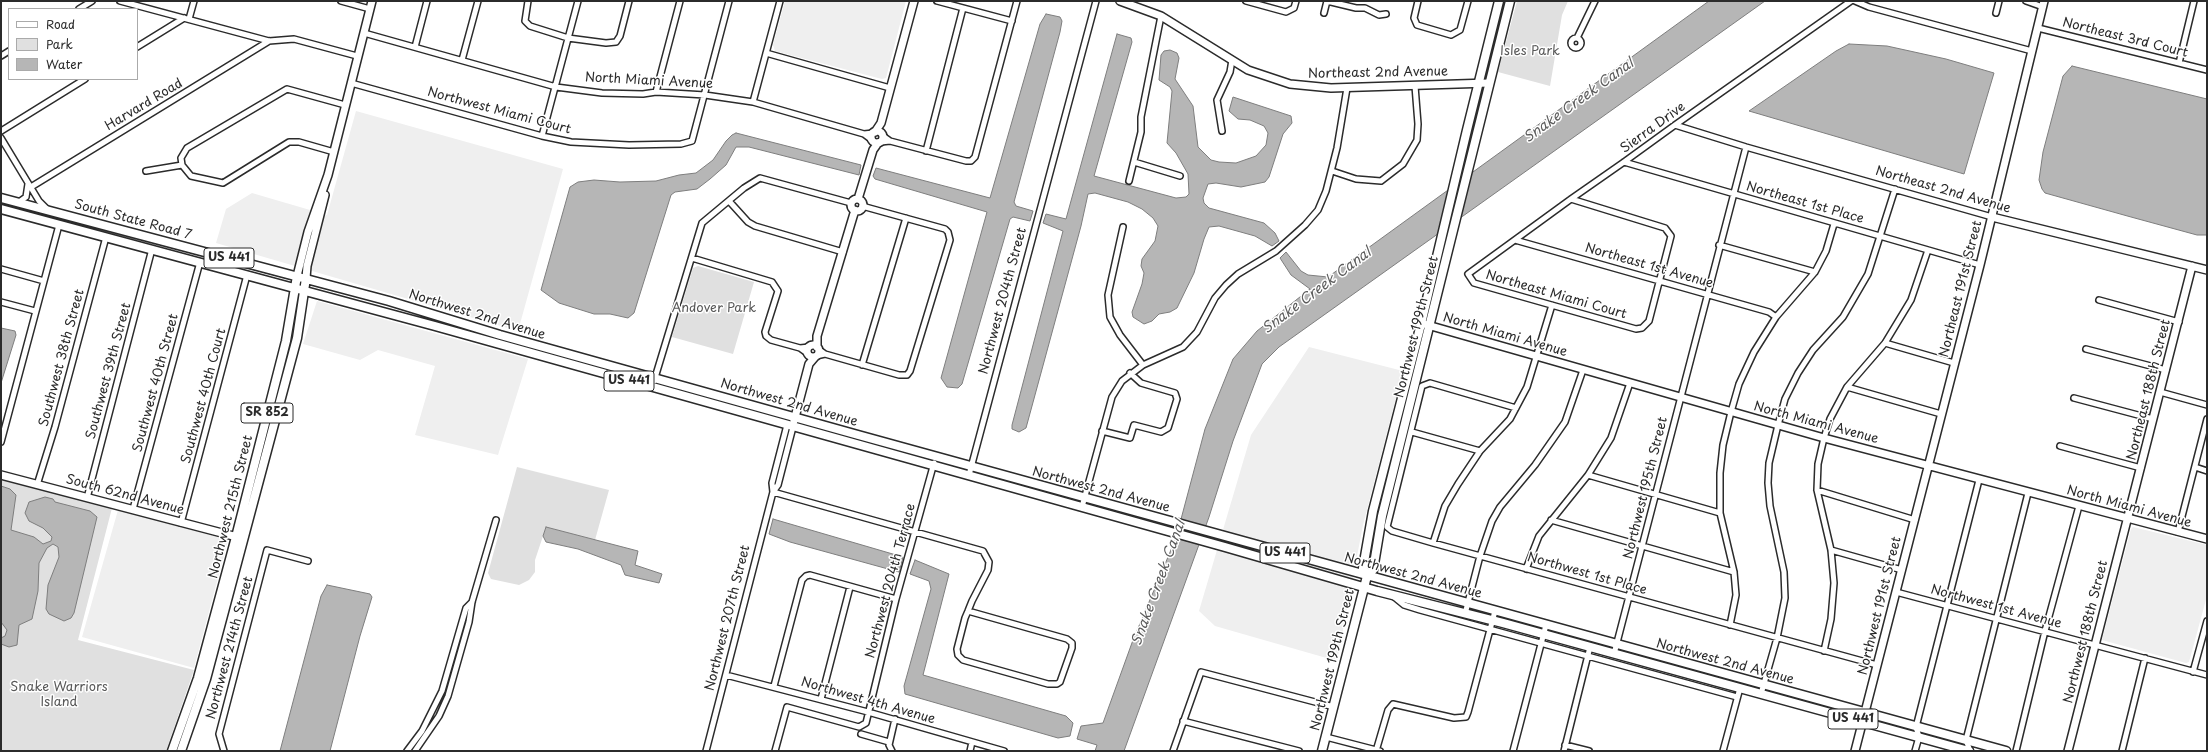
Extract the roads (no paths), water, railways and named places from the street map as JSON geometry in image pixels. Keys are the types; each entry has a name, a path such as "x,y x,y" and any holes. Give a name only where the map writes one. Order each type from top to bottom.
{"main road":[{"name":"Northwest 199th Street","path":"1367,576 1363,568 1372,511 1421,324 1454,182 1500,1"},
{"name":"Northwest 199th Street","path":"1322,751 1367,576 1373,570 1382,516 1431,326 1466,174 1510,1"},
{"name":"South State Road 7","path":"1,198 306,278"},
{"name":"South State Road 7","path":"1,209 305,291"},
{"path":"87,232 100,231 108,226"},
{"path":"106,237 114,232 125,231"},
{"name":"Northwest 215th Street","path":"181,751 206,679 240,538 272,393 286,341 297,276"},
{"name":"Northwest 2nd Avenue","path":"306,278 655,378 1084,498 2006,751"},
{"name":"Northwest 215th Street","path":"172,751 198,678 282,396 299,330 306,278"},
{"name":"Northwest 2nd Avenue","path":"305,291 1138,522 1364,588 1544,635 1969,751"},
{"path":"272,393 282,396"}],"street":[{"path":"81,8 92,1"},
{"path":"120,1 269,42 294,39 358,56"},
{"path":"138,46 187,19 194,1"},
{"path":"341,1 370,9"},
{"name":"Northwest 215th Street","path":"297,276 308,232 328,175 350,82 372,1"},
{"path":"415,47 427,1"},
{"path":"462,60 478,1"},
{"path":"528,1 524,21 530,26 568,38 606,43 616,42 620,36 629,1"},
{"path":"542,136 578,1"},
{"path":"656,92 680,1"},
{"path":"705,95 729,1"},
{"path":"753,102 780,1"},
{"path":"851,203 855,210 860,210 860,202 873,150 914,1"},
{"path":"937,1 1012,21 1017,1"},
{"name":"Northwest 204th Street","path":"969,476 1096,1"},
{"name":"Northeast 2nd Avenue","path":"1120,1 1161,16 1232,60 1268,78 1290,84 1310,88 1347,88 1489,83"},
{"path":"1246,1 1286,12 1294,8 1296,1"},
{"path":"1324,14 1327,1 1356,8 1365,8 1379,15 1386,14"},
{"path":"1365,8 1366,1"},
{"path":"1418,1 1414,18 1417,24 1451,35 1460,30 1468,1"},
{"path":"1578,38 1595,1"},
{"name":"Sierra Drive","path":"1468,274 1571,199 1851,1"},
{"path":"1855,1 1869,7 2032,51"},
{"path":"1996,13 1999,1"},
{"path":"2026,1 2044,3"},
{"path":"2178,63 2194,1"},
{"name":"Northeast 191st Street","path":"1928,466 1980,265 2044,3"},
{"path":"926,151 963,8"},
{"path":"1129,181 1141,132 1141,117 1161,16"},
{"name":"North Miami Avenue","path":"364,33 556,87 602,93 643,94 656,92 705,95 753,102 877,138 971,161 975,157 1012,21"},
{"name":"Northeast 3rd Court","path":"2038,28 2207,70"},
{"name":"Harvard Road","path":"31,187 269,42"},
{"path":"766,54 890,88"},
{"path":"1222,131 1217,100 1230,72 1232,60"},
{"path":"1,131 83,80"},
{"name":"Northwest Miami Court","path":"350,82 542,136 571,142 629,145 682,144 692,141 705,95"},
{"path":"1332,171 1356,179 1381,181 1403,164 1417,140 1418,124 1415,86"},
{"path":"1082,507 1112,397 1122,381 1143,364 1182,347 1196,332 1214,299 1226,285 1238,274 1276,251 1305,225 1318,210 1332,171 1342,126 1347,88"},
{"path":"334,152 299,142 289,142 223,183 191,176 182,165 181,158 187,148 287,89 345,105"},
{"name":"Northeast 2nd Avenue","path":"1675,125 1746,147 1992,217 2207,270"},
{"path":"1,138 39,201 49,211"},
{"name":"Northwest 195th Street","path":"1614,654 1746,147"},
{"path":"1134,162 1180,176"},
{"name":"Northeast 1st Place","path":"1624,162 1980,265"},
{"path":"146,171 182,165"},
{"name":"Northwest 215th Street","path":"306,278 307,266 323,210 328,175"},
{"path":"653,388 702,223 760,178 851,203 853,200 906,218 945,229 948,232 950,240 910,371 907,375 900,376 771,340 766,336 765,332 778,291 772,282 692,258"},
{"path":"19,202 26,197 28,193 27,181"},
{"path":"1761,694 1777,638 1785,598 1784,572 1770,506 1768,483 1769,463 1778,425 1786,399 1798,373 1813,350 1843,317 1858,294 1868,274 1895,189"},
{"path":"1571,199 1665,228 1671,236 1660,281"},
{"path":"729,201 748,222 755,226 842,252"},
{"name":"Northwest 207th Street","path":"706,751 773,492 772,483 794,417 855,210"},
{"path":"862,365 906,218"},
{"path":"1,442 59,224"},
{"path":"1730,625 1736,594 1734,572 1720,513 1720,473 1723,445 1731,412 1746,366 1776,317 1816,272 1826,251 1834,224"},
{"path":"1123,227 1108,295 1110,317 1120,335 1143,364"},
{"name":"Southwest 38th Street","path":"37,485 58,419 106,237"},
{"name":"Northeast 1st Avenue","path":"1515,240 1769,312 1776,317"},
{"path":"1720,245 1816,272"},
{"name":"Southwest 39th Street","path":"88,498 152,249"},
{"path":"1824,651 1832,609 1834,583 1831,550 1816,490 1818,464 1824,438 1830,419 1847,387 1885,343 1910,300 1928,250"},
{"name":"Southwest 40th Street","path":"133,509 200,262"},
{"name":"Northeast 188th Street","path":"2127,519 2192,266"},
{"path":"1,269 44,281"},
{"name":"Northeast Miami Court","path":"1468,274 1474,283 1636,329 1642,328 1649,321 1660,281"},
{"name":"Southwest 40th Court","path":"181,523 247,275"},
{"path":"2099,300 2178,322"},
{"path":"1,302 35,311"},
{"path":"1433,543 1445,506 1458,484 1480,451 1502,428 1516,408 1527,387 1552,305"},
{"path":"445,330 448,319"},
{"name":"North Miami Avenue","path":"1421,324 1824,438 2207,539"},
{"path":"1885,343 1954,362"},
{"path":"2086,349 2166,370"},
{"path":"1465,614 1480,556 1492,522 1500,507 1534,465 1565,422 1583,370"},
{"path":"1102,431 1130,438 1134,425 1161,432 1168,428 1177,400 1175,393 1140,383 1130,373"},
{"path":"1480,451 1412,432 1422,386 1430,383 1516,408"},
{"path":"1526,569 1539,536 1588,475 1611,438 1630,383"},
{"path":"1847,387 1941,414"},
{"path":"2160,392 2207,405"},
{"path":"2074,398 2153,419"},
{"path":"2178,532 2207,419"},
{"name":"Northwest 1st Place","path":"1412,432 1387,526 1392,531 1629,598 1877,665"},
{"path":"2060,446 2141,468"},
{"name":"Northwest 204th Terrace","path":"775,751 787,707 859,727 862,726 866,720 896,598 936,456"},
{"name":"Northwest 191st Street","path":"1855,751 1928,466"},
{"path":"2195,467 2207,471"},
{"name":"South 62nd Avenue","path":"1,475 240,538"},
{"path":"1588,475 1720,513"},
{"path":"1915,751 1918,737 1916,726 1979,480"},
{"path":"1816,490 1915,520"},
{"path":"773,492 978,549 988,556 988,570 968,610 957,649 958,655 964,660 1048,684 1057,684 1062,678 1072,648 1072,643 1067,639 968,610"},
{"path":"1969,751 1966,740 2028,492"},
{"path":"2016,751 2045,631 2079,506"},
{"path":"1138,522 1141,513"},
{"name":"Northwest 188th Street","path":"2068,751 2127,519"},
{"path":"415,751 435,722 448,696 465,636 472,602 496,520"},
{"path":"1551,520 1734,572"},
{"path":"1262,558 1265,548"},
{"name":"Northwest 214th Street","path":"224,751 219,734 268,550 308,561"},
{"path":"1831,550 1902,570"},
{"path":"774,686 802,580 806,576 810,575 850,587 896,598"},
{"path":"821,699 850,587"},
{"name":"Northwest 1st Avenue","path":"1896,592 2207,675"},
{"path":"1391,595 1404,605 1738,697"},
{"path":"407,751 422,731 442,691 466,608 472,602"},
{"path":"1326,737 1378,751 1388,710 1393,704 1454,718 1466,717 1495,611"},
{"path":"2193,672 2207,621"},
{"path":"1513,751 1546,625"},
{"path":"1564,751 1590,648"},
{"path":"2122,751 2145,658"},
{"path":"1173,751 1182,720 1201,672 1334,707"},
{"name":"Northwest 4th Avenue","path":"726,674 895,719 1004,751"},
{"path":"1723,751 1740,688"},
{"path":"892,751 889,742 895,719"},
{"path":"1182,720 1299,751"},
{"path":"861,734 889,742"},
{"path":"970,751 972,742"},
{"path":"1566,745 1589,751"}],"water":[{"name":"Snake Creek Canal","path":"1709,1 1765,1 1279,347 1262,364 1233,441 1209,517 1124,751 1095,751 1097,745 1077,739 1081,726 1103,723 1133,640 1176,538 1205,429 1233,359 1257,331 1310,289 1291,275 1280,258 1286,252 1301,271 1308,275 1328,277"},
{"path":"1046,14 1060,17 1062,21 1014,202 1016,206 1033,211 1030,221 1013,217 1010,219 962,384 958,388 947,387 941,378 987,212 875,179 873,176 876,168 990,198 1040,24"},
{"path":"1117,34 1131,38 1132,42 1094,176 1176,198 1186,197 1189,194 1188,174 1176,153 1167,143 1172,91 1170,87 1159,80 1161,55 1164,51 1170,50 1177,53 1179,58 1175,79 1193,106 1198,147 1211,160 1236,163 1256,156 1266,145 1268,133 1264,126 1250,120 1238,119 1229,111 1233,97 1291,116 1292,123 1283,134 1269,177 1265,182 1241,187 1216,183 1208,184 1203,198 1204,203 1209,208 1264,223 1275,233 1279,241 1272,246 1255,236 1219,226 1209,227 1194,273 1177,308 1170,312 1159,314 1152,321 1144,324 1133,317 1132,312 1142,284 1144,273 1141,266 1142,259 1155,241 1158,226 1153,218 1142,209 1128,202 1095,193 1088,194 1081,226 1026,428 1019,432 1012,429 1012,425 1063,231 1043,223 1046,214 1066,219"},
{"path":"1849,44 1887,46 1946,59 1994,73 1964,174 1749,111 1836,51"},
{"path":"2072,66 2207,99 2207,235 2197,235 2045,193 2039,180 2043,152 2063,76"},
{"path":"736,133 861,165 859,175 749,147 736,147 726,165 697,189 675,192 671,195 634,313 628,318 610,314 594,314 559,303 541,290 570,187 578,182 594,180 620,182 656,181 679,175 696,173 713,160 726,141"},
{"path":"1,328 15,331 16,335 1,383"},
{"path":"1,486 10,489 16,495 11,530 34,537 43,544 51,541 52,537 43,528 29,521 25,513 29,502 45,497 53,499 55,502 90,511 97,517 74,613 71,618 64,621 49,614 46,609 48,585 59,557 58,547 53,544 47,548 39,563 38,591 32,619 19,625 17,645 9,647 1,644 1,638 5,636 7,630 1,622"},
{"path":"773,519 903,557 899,572 790,542 769,534"},
{"path":"546,527 638,551 635,565 662,574 659,583 625,575 621,565 578,549 546,542 543,536"},
{"path":"915,560 949,574 923,675 1066,716 1073,723 1070,736 1058,738 905,694 904,686 931,589 929,581 910,574"},
{"path":"327,585 370,594 372,597 360,636 330,751 280,751 321,596"}],"park label":[{"name":"Isles Park","path":"1530,51"},
{"name":"Andover Park","path":"714,308"},
{"name":"Snake Warriors Island","path":"59,694"}]}
